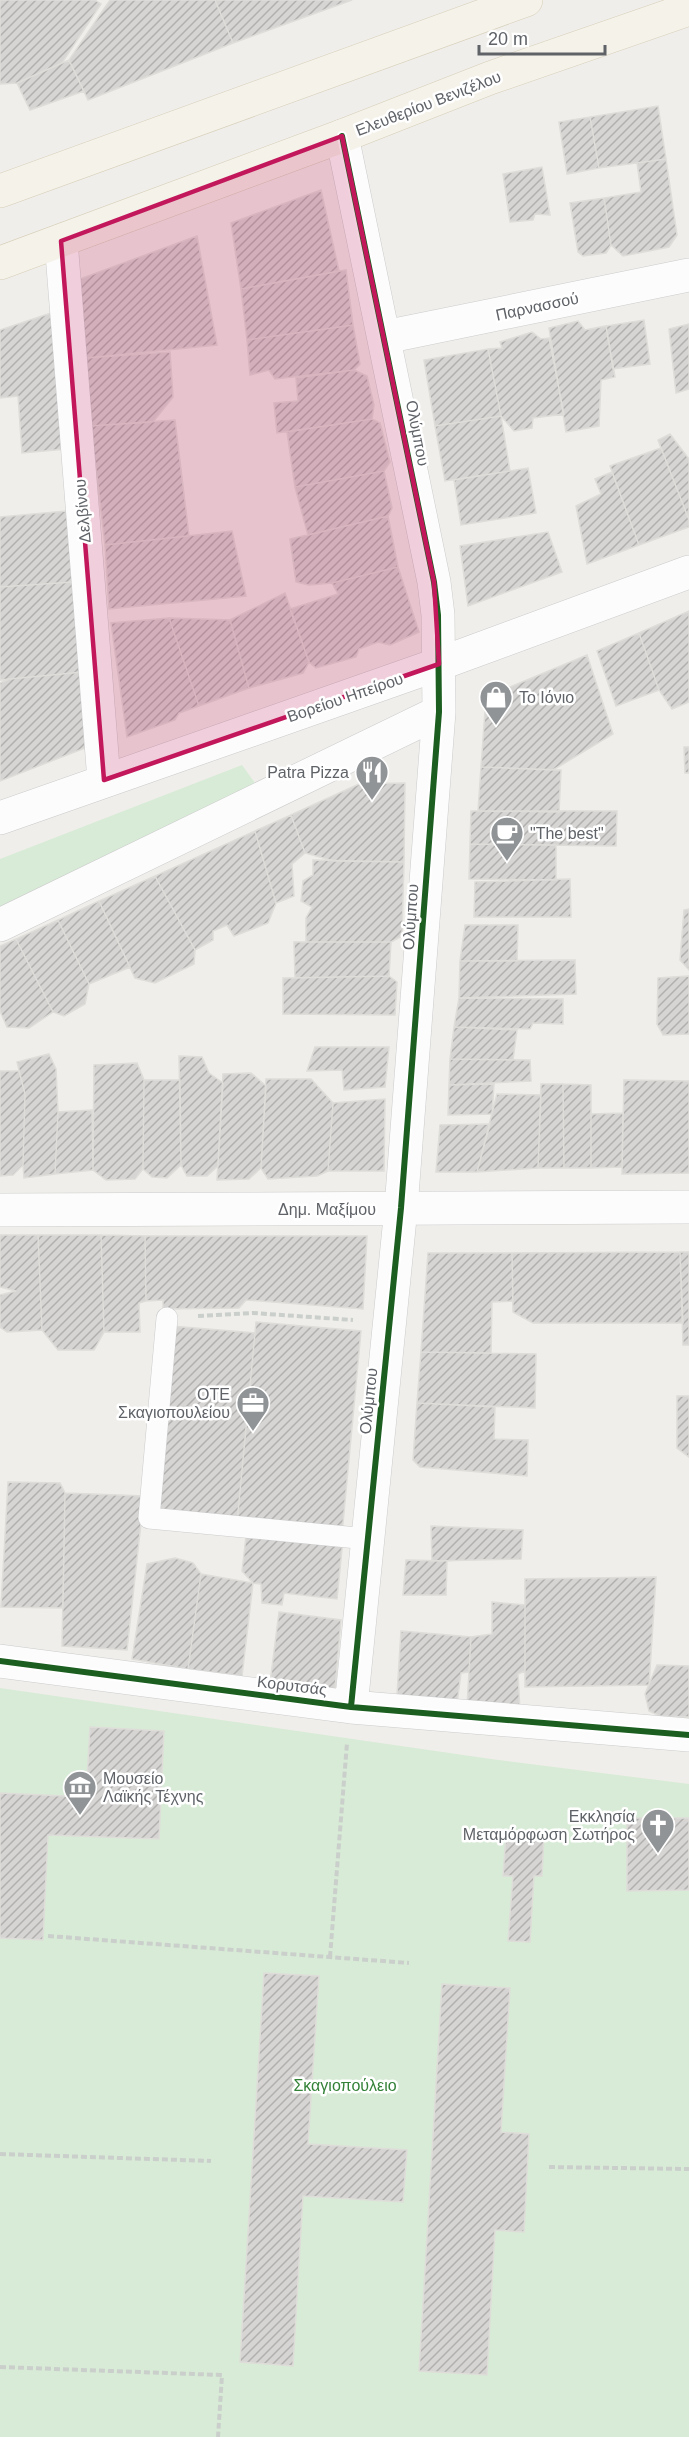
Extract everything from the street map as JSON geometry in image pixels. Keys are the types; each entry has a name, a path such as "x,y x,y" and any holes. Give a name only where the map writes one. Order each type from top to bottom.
{"main road":[{"path":"0,191 526,0"},
{"name":"Ελευθερίου Βενιζέλου","path":"0,263 342,136 490,78 689,9"}],"street":[{"name":"Ολύμπου","path":"342,136 434,582 438,615 439,664 439,712 401,1208 351,1707"},
{"name":"Δελβίνου","path":"61,241 104,780"},
{"name":"Παρνασσού","path":"385,337 689,275"},
{"name":"Βορείου Ηπείρου","path":"0,818 439,664 689,572"},
{"path":"0,926 439,712"},
{"name":"Δημ. Μαξίμου","path":"0,1210 689,1207"},
{"name":"Κορυτσάς","path":"0,1661 351,1707 689,1735"}],"lane":[{"path":"167,1318 149,1518 368,1539"}],"path":[{"path":"167,1318 253,1313 389,1323"},
{"path":"330,1957 351,1707"},
{"path":"48,1936 409,1963"},
{"path":"0,2154 211,2160"},
{"path":"549,2167 689,2169"},
{"path":"0,2367 222,2375 218,2437"}],"highlighted area":[{"path":"342,136 434,582 439,664 104,780 61,241"}],"green space":[{"path":"242,765 255,783 0,908 0,859"},
{"name":"Σκαγιοπούλειο","path":"0,1688 491,1759 689,1784 689,2437 0,2437"}],"building":[{"path":"0,0 95,0 101,4 62,63 17,83 0,84"},
{"path":"110,0 215,0 233,43 88,100 69,60"},
{"path":"215,0 352,0 233,43"},
{"path":"69,60 84,91 30,110 17,83"},
{"path":"658,106 666,159 599,168 590,117"},
{"path":"590,117 599,168 567,174 559,122"},
{"path":"666,159 677,235 669,247 623,256 611,245 604,198 641,192 637,163"},
{"path":"542,167 550,215 535,214 533,220 510,222 503,174"},
{"path":"321,190 339,271 241,289 231,223"},
{"path":"604,198 611,245 606,253 583,256 578,252 570,203"},
{"path":"197,236 217,345 86,358 80,279"},
{"path":"346,270 353,325 247,340 241,289"},
{"path":"54,312 66,449 22,453 18,396 0,398 0,330"},
{"path":"644,320 650,364 613,369 606,326"},
{"path":"578,321 585,330 606,326 615,377 601,380 599,426 566,432 549,328"},
{"path":"689,324 689,389 676,393 669,329"},
{"path":"353,325 360,364 354,370 275,379 269,370 250,375 247,340"},
{"path":"532,332 541,339 549,338 564,414 533,418 532,428 514,431 501,416 488,349 502,348 500,342"},
{"path":"488,349 501,416 435,426 424,360"},
{"path":"170,352 173,397 153,422 91,426 86,358"},
{"path":"354,370 367,376 374,405 372,419 277,433 274,403 298,401 296,378"},
{"path":"501,416 510,471 445,481 435,426"},
{"path":"372,419 380,423 390,462 384,471 295,487 287,432"},
{"path":"175,420 189,536 105,545 91,426"},
{"path":"670,434 689,459 689,520 658,440"},
{"path":"661,448 689,520 689,527 639,545 610,466"},
{"path":"528,468 536,513 461,525 454,480"},
{"path":"384,471 392,508 388,516 308,535 295,487"},
{"path":"612,472 639,545 587,564 576,506 601,494 595,479"},
{"path":"66,511 73,582 0,587 0,517"},
{"path":"388,516 398,567 332,583 309,585 296,582 290,539"},
{"path":"232,531 246,596 109,609 105,545"},
{"path":"548,532 562,572 468,606 460,546"},
{"path":"398,567 419,632 390,645 378,642 359,649 356,657 316,668 309,662 290,609 338,594 332,583"},
{"path":"73,582 82,672 0,680 0,587"},
{"path":"285,593 309,662 303,673 249,688 230,620"},
{"path":"689,611 689,702 672,709 659,690 639,633"},
{"path":"169,618 230,620 249,688 199,706"},
{"path":"169,618 199,706 179,713 175,720 127,737 111,623"},
{"path":"639,633 659,690 616,706 597,651"},
{"path":"587,655 613,734 553,770 481,767 486,697"},
{"path":"82,672 85,748 0,781 0,683 9,679"},
{"path":"684,747 689,747 689,773 685,773"},
{"path":"481,767 561,770 559,812 478,811"},
{"path":"405,783 404,862 334,861 305,853 291,815 359,784"},
{"path":"471,811 617,811 616,846 470,844"},
{"path":"291,815 305,853 292,864 294,896 276,903 255,831"},
{"path":"255,831 276,903 268,923 234,936 227,925 213,931 213,940 195,950 155,876"},
{"path":"470,844 556,845 556,880 469,879"},
{"path":"313,860 404,862 402,936 391,942 306,942 306,918 312,907 301,901 303,881 313,875"},
{"path":"155,876 195,950 194,964 155,983 135,978 99,901"},
{"path":"570,879 571,917 474,917 475,882"},
{"path":"99,901 130,967 89,984 58,920"},
{"path":"689,909 689,970 680,960 684,910"},
{"path":"58,920 89,984 85,1004 64,1016 53,1012 16,939"},
{"path":"465,925 518,925 517,961 460,961"},
{"path":"16,939 53,1012 29,1028 7,1027 0,1011 0,946"},
{"path":"294,942 391,942 389,976 295,978"},
{"path":"575,960 576,994 459,998 460,961"},
{"path":"389,976 397,982 395,1015 283,1014 283,978"},
{"path":"689,976 689,1034 663,1035 657,1024 658,978"},
{"path":"459,998 563,999 563,1024 533,1023 530,1029 454,1027"},
{"path":"454,1027 517,1030 513,1060 450,1059"},
{"path":"315,1047 389,1047 385,1087 344,1090 342,1070 307,1071"},
{"path":"49,1054 56,1069 58,1112 55,1174 24,1178 25,1094 17,1062"},
{"path":"179,1056 202,1057 209,1073 223,1083 218,1166 207,1176 187,1176 181,1165"},
{"path":"450,1059 530,1060 531,1081 449,1085"},
{"path":"137,1063 144,1080 143,1169 135,1179 106,1180 93,1170 94,1065"},
{"path":"0,1071 19,1071 25,1094 23,1165 13,1175 0,1176"},
{"path":"251,1073 266,1086 261,1168 249,1179 217,1180 223,1074"},
{"path":"266,1079 311,1079 333,1103 328,1171 317,1176 268,1179 261,1168"},
{"path":"144,1080 180,1080 181,1165 167,1178 152,1177 143,1169"},
{"path":"624,1080 689,1081 689,1173 622,1174"},
{"path":"494,1084 492,1114 448,1115 449,1085"},
{"path":"541,1084 563,1084 564,1168 538,1168"},
{"path":"563,1084 591,1085 591,1168 564,1168"},
{"path":"497,1094 541,1095 538,1168 477,1172"},
{"path":"385,1099 384,1171 328,1171 333,1103"},
{"path":"92,1110 93,1170 55,1174 58,1112"},
{"path":"623,1113 622,1167 591,1168 591,1114"},
{"path":"490,1124 477,1172 436,1172 440,1125"},
{"path":"0,1235 38,1235 42,1330 7,1332 0,1327 0,1295 16,1291 0,1287"},
{"path":"38,1235 101,1235 104,1332 94,1350 58,1350 42,1330"},
{"path":"101,1235 145,1236 146,1301 139,1303 140,1332 104,1332"},
{"path":"145,1236 367,1236 363,1309 246,1300 239,1308 163,1309 163,1300 146,1301"},
{"path":"680,1252 683,1323 533,1323 513,1312 512,1253"},
{"path":"680,1252 689,1252 689,1345 683,1345"},
{"path":"428,1253 512,1253 513,1301 492,1302 491,1353 421,1352"},
{"path":"256,1322 361,1331 342,1534 237,1523"},
{"path":"171,1326 255,1333 237,1523 154,1516"},
{"path":"421,1352 536,1354 535,1408 417,1403"},
{"path":"677,1396 689,1396 689,1457 677,1448"},
{"path":"417,1403 495,1407 494,1439 528,1440 527,1476 420,1467 413,1460"},
{"path":"8,1482 60,1483 65,1493 63,1608 1,1607"},
{"path":"65,1493 144,1496 127,1650 62,1646"},
{"path":"431,1526 523,1530 521,1559 432,1561"},
{"path":"247,1528 343,1539 337,1599 284,1593 282,1605 262,1603 261,1584 253,1583 242,1571"},
{"path":"175,1558 193,1563 201,1574 188,1669 132,1659 147,1564"},
{"path":"406,1560 447,1561 446,1595 403,1595"},
{"path":"201,1574 253,1583 242,1676 188,1669"},
{"path":"656,1577 649,1685 525,1687 525,1579"},
{"path":"492,1602 525,1605 525,1671 518,1674 520,1711 467,1707 471,1637 492,1634"},
{"path":"279,1612 341,1620 335,1689 270,1683"},
{"path":"401,1631 471,1637 469,1672 461,1673 457,1704 397,1695"},
{"path":"657,1665 689,1666 689,1717 660,1716 649,1711 645,1694"},
{"name":"Μουσείο Λαϊκής Τέχνης","path":"90,1727 164,1731 159,1839 48,1835 43,1940 0,1938 0,1793 86,1797"},
{"name":"Εκκλησία Μεταμόρφωση Σωτήρος","path":"627,1818 689,1818 689,1890 627,1891"},
{"path":"506,1834 544,1835 542,1876 534,1876 530,1942 508,1941 513,1876 503,1876"},
{"path":"264,1973 319,1976 308,2144 407,2150 403,2202 303,2196 293,2366 240,2362"},
{"path":"442,1984 510,1988 501,2132 529,2134 524,2232 495,2230 487,2375 419,2371"}],"cycle path":[{"path":"342,136 434,582 438,615 439,712 401,1208 351,1707"},
{"path":"0,1661 351,1707 689,1735"}],"place":[{"name":"Το Ιόνιο","path":"496,726"},
{"name":"Patra Pizza","path":"372,801"},
{"name":"\"The best\"","path":"507,862"},
{"name":"ΟΤΕ Σκαγιοπουλείου","path":"253,1432"},
{"name":"Μουσείο Λαϊκής Τέχνης","path":"80,1816"},
{"name":"Εκκλησία Μεταμόρφωση Σωτήρος","path":"658,1854"}]}
